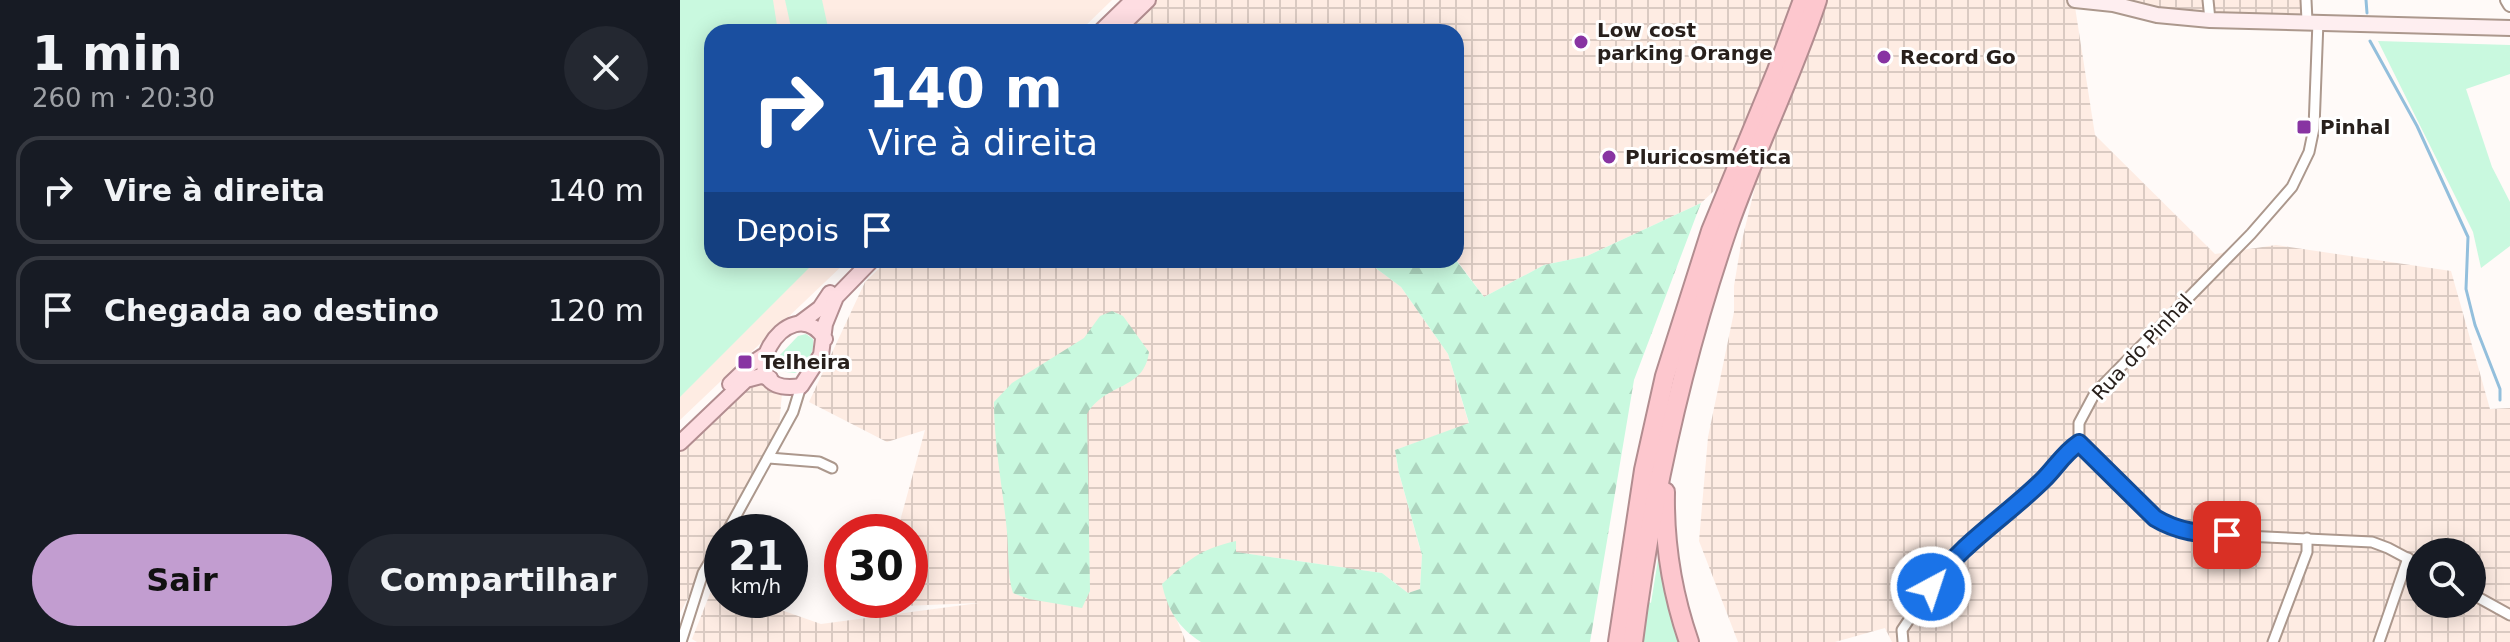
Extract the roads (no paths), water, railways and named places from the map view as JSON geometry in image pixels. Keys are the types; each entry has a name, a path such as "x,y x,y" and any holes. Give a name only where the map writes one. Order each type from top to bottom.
{"highway":[{"path":"1618,642 1644,470 1662,389 1711,231 1803,0"},
{"path":"1633,642 1646,549 1668,446 1708,288 1729,224 1817,0"},
{"path":"1668,446 1667,551 1676,603 1689,642"}],"main road":[{"path":"1108,24 1133,0"},
{"path":"1123,24 1148,0"},
{"path":"2075,0 2112,2 2157,15 2210,20 2510,28"},
{"path":"680,432 763,356 777,336 820,308 835,284 851,268"},
{"path":"680,443 752,378 770,378 793,387 821,355 825,324 836,297 864,268"},
{"path":"800,323 818,328 825,339"},
{"path":"763,356 765,371 770,378"}],"street":[{"path":"2208,0 2210,20"},
{"name":"Rua do Pinhal","path":"1903,642 1902,630 1944,568 2045,479 2070,449 2079,443 2079,423 2101,385 2251,234 2292,187 2309,152 2314,128 2313,21 2306,0"},
{"path":"793,387 793,412"},
{"path":"737,514 793,412 793,387"},
{"path":"2079,443 2155,518 2168,526 2201,534 2372,542 2406,557"},
{"path":"769,458 819,462 832,468"},
{"path":"2273,642 2307,552 2307,538"},
{"path":"2379,642 2406,564"},
{"path":"681,642 704,571"},
{"path":"2486,602 2510,615"}],"waterway":[{"path":"2366,0 2367,13"},
{"path":"2370,41 2417,126 2468,237 2466,289 2475,325 2500,389 2500,400"}],"place":[{"name":"Low cost parking Orange","path":"1581,42"},
{"name":"Record Go","path":"1884,57"},
{"name":"Pinhal","path":"2304,127"},
{"name":"Pluricosmética","path":"1609,157"},
{"name":"Telheira","path":"745,362"}]}
